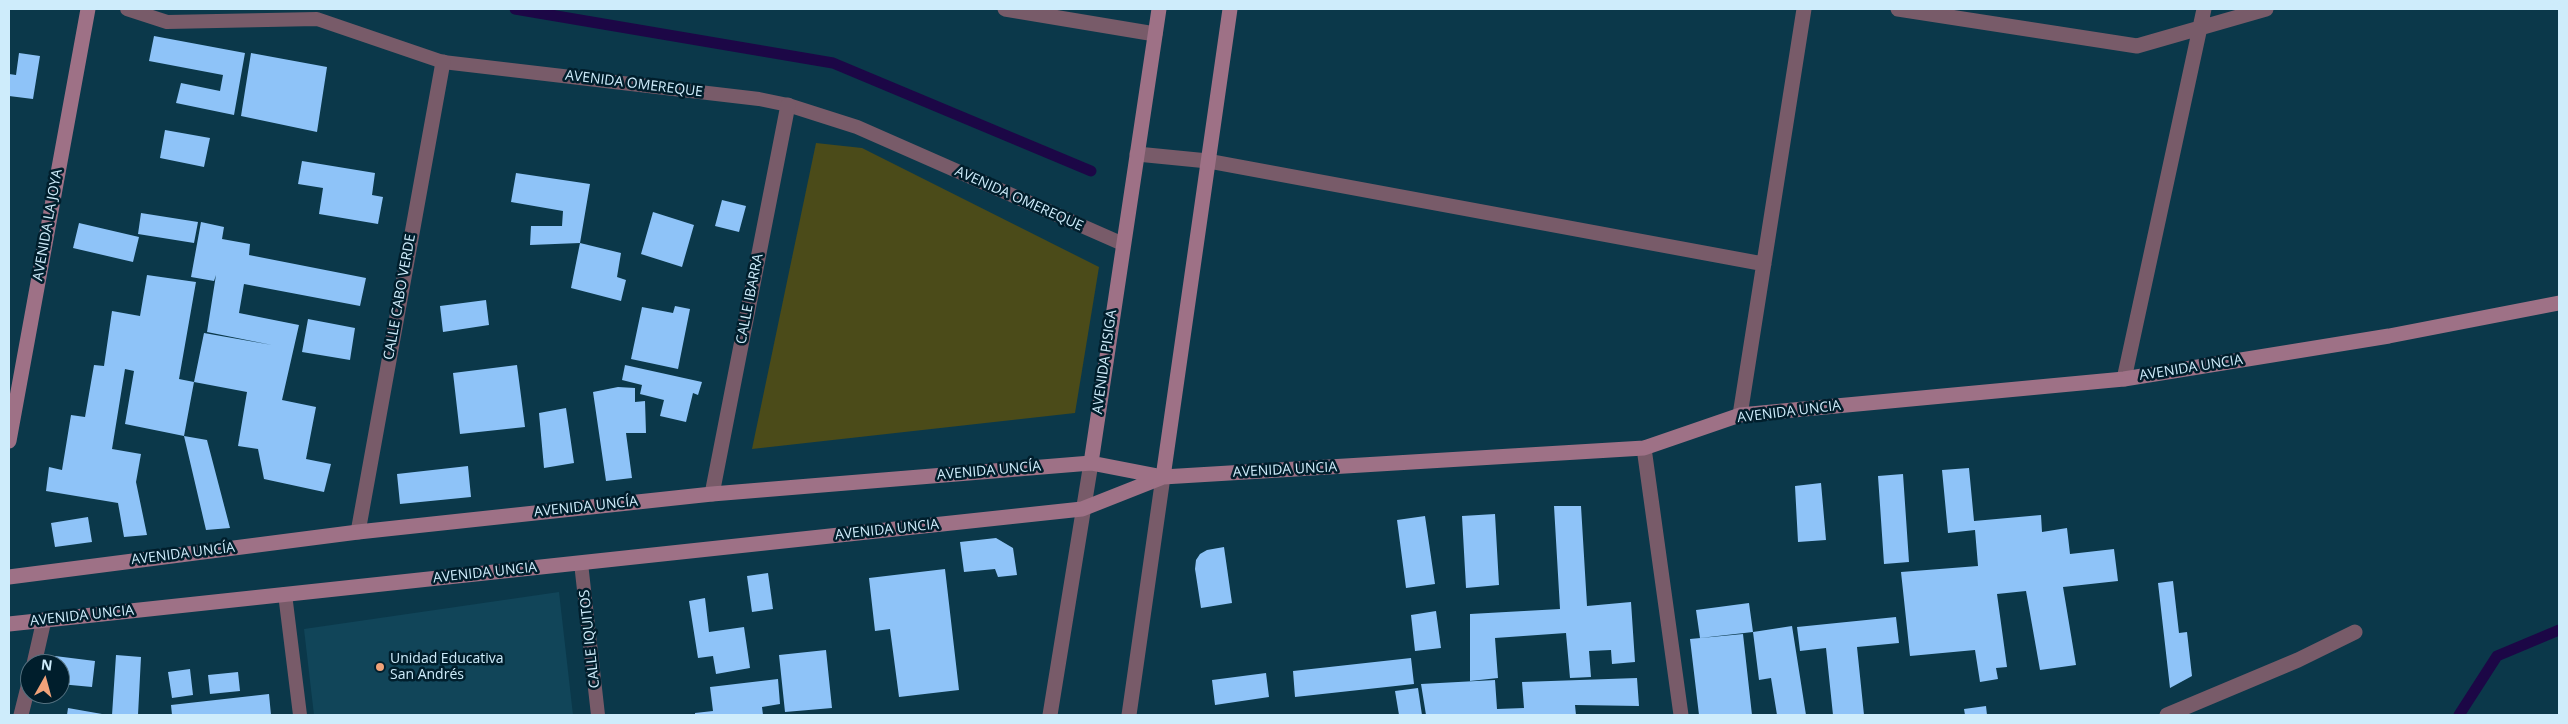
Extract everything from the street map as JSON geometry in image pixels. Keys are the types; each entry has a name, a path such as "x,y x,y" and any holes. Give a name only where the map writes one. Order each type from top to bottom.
{"street":[{"name":"AVENIDA LA JOYA","path":"9,441 88,9"},
{"path":"1005,9 1155,34"},
{"name":"AVENIDA PISIGA","path":"1050,715 1091,463 1122,244 1159,9"},
{"path":"1129,715 1230,9"},
{"path":"1740,415 1804,9"},
{"path":"1898,9 2137,46 2266,9"},
{"path":"2124,379 2204,9"},
{"name":"CALLE CABO VERDE","path":"358,532 443,62"},
{"name":"CALLE IBARRA","path":"712,494 788,105"},
{"path":"1137,154 1208,161 1764,264"},
{"name":"AVENIDA UNCIA","path":"9,624 1082,509 1163,477 1644,448 1740,415 2124,379 2390,336 2559,303"},
{"path":"1644,448 1681,715"},
{"name":"AVENIDA UNCÍA","path":"9,577 358,532 712,494 1091,463 1163,477"},
{"path":"36,654 44,620"},
{"path":"2167,715 2298,660 2355,632"}],"lane":[{"name":"AVENIDA OMEREQUE","path":"127,9 167,22 317,19 443,62 698,91 788,105 857,127 1122,244"},
{"name":"CALLE IQUITOS","path":"581,563 598,715"},
{"path":"286,594 300,715"}],"shaded area":[{"path":"816,143 862,148 1099,267 1075,413 752,449"},
{"path":"559,592 573,715 314,715 304,629"}],"building":[{"path":"154,36 245,53 234,115 176,103 181,83 220,91 223,75 149,61"},
{"path":"19,53 40,56 33,99 9,96 9,74 16,75"},
{"path":"251,53 327,67 317,132 241,116"},
{"path":"165,130 210,138 204,167 160,158"},
{"path":"302,161 375,173 372,195 383,197 378,224 319,214 323,188 298,184"},
{"path":"516,173 590,184 580,243 530,245 531,226 562,226 563,211 511,202"},
{"path":"722,200 746,206 739,232 715,226"},
{"path":"653,212 694,225 682,267 641,254"},
{"path":"141,213 198,222 194,243 138,234"},
{"path":"201,222 224,227 222,239 250,244 249,255 366,278 360,306 244,284 239,313 299,325 282,400 316,407 306,459 331,464 324,492 264,479 258,449 238,446 247,392 194,382 204,333 272,345 207,332 216,275 214,281 191,277"},
{"path":"79,223 139,237 133,262 73,248"},
{"path":"580,243 621,253 617,277 626,280 621,301 571,288"},
{"path":"147,275 196,282 179,379 194,382 184,436 125,424 134,371 125,369 112,449 141,454 136,482 147,535 124,537 118,503 46,491 49,467 62,470 71,415 85,417 94,365 104,366 112,311 140,316"},
{"path":"486,300 489,325 443,332 440,306"},
{"path":"675,306 690,309 678,369 631,359 642,307 673,313"},
{"path":"308,319 355,328 350,360 302,352"},
{"path":"517,365 525,427 460,434 453,373"},
{"path":"625,365 702,382 698,395 693,393 686,422 660,416 664,400 640,394 642,385 622,380"},
{"path":"618,387 635,388 635,402 645,401 646,433 626,433 632,478 606,481 593,392"},
{"path":"566,408 574,463 544,468 539,413"},
{"path":"184,436 207,440 230,528 206,530"},
{"path":"468,466 471,497 400,504 397,474"},
{"path":"1969,468 1974,521 2041,515 2042,532 2067,528 2070,554 2114,549 2118,581 2063,587 2076,665 2040,670 2026,591 1997,594 2007,667 1996,668 1998,679 1980,682 1975,650 1910,656 1901,572 1978,566 1975,530 1948,533 1942,470"},
{"path":"1903,474 1909,562 1884,564 1878,476"},
{"path":"1821,483 1826,540 1798,542 1795,486"},
{"path":"1554,506 1581,506 1587,606 1631,602 1635,662 1612,664 1611,650 1589,651 1591,677 1570,678 1566,633 1495,638 1498,678 1470,681 1470,614 1560,609"},
{"path":"1495,514 1499,585 1466,588 1462,516"},
{"path":"1425,516 1435,584 1406,588 1397,520"},
{"path":"88,517 92,542 55,547 51,523"},
{"path":"996,538 1013,548 1017,575 998,577 995,569 964,572 960,542"},
{"path":"1224,547 1232,603 1201,608 1195,569 1196,560 1200,554 1207,550"},
{"path":"945,569 959,690 899,697 890,629 875,631 869,578"},
{"path":"768,573 773,609 752,612 747,576"},
{"path":"2173,581 2179,633 2187,632 2192,676 2170,688 2158,583"},
{"path":"705,598 709,632 744,627 750,668 716,674 713,656 698,658 689,601"},
{"path":"1749,603 1753,632 1700,638 1696,610"},
{"path":"1436,611 1441,648 1415,651 1411,615"},
{"path":"1896,617 1899,643 1857,647 1864,715 1833,715 1826,648 1800,651 1797,627"},
{"path":"1792,626 1806,715 1777,715 1771,678 1759,680 1753,632"},
{"path":"1743,634 1752,715 1699,715 1690,639"},
{"path":"826,650 832,708 785,712 779,655"},
{"path":"116,655 141,657 138,715 112,715"},
{"path":"70,658 95,661 92,687 70,685"},
{"path":"1411,658 1414,684 1295,697 1293,671"},
{"path":"190,669 193,695 172,698 168,672"},
{"path":"238,672 240,691 210,694 208,675"},
{"path":"1266,673 1269,697 1215,705 1212,680"},
{"path":"1637,678 1639,706 1575,705 1576,715 1426,715 1421,684 1495,680 1497,709 1524,708 1522,682"},
{"path":"778,679 780,704 762,707 763,715 695,715 695,713 713,711 710,687"},
{"path":"1418,688 1422,715 1399,715 1395,691"},
{"path":"269,694 271,715 172,715 171,705"},
{"path":"1986,706 1987,715 1965,715 1964,709"},
{"path":"68,708 102,714 102,715 67,715"}],"waterway":[{"path":"515,9 833,63 1091,171"},
{"path":"2459,715 2497,656 2559,630"}],"place":[{"name":"Unidad Educativa San Andrés","path":"380,667"}]}
